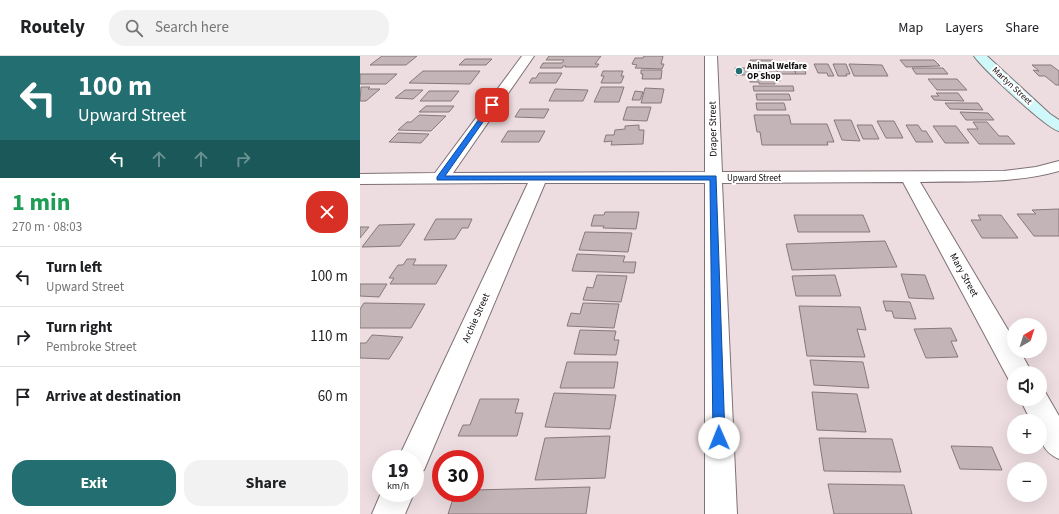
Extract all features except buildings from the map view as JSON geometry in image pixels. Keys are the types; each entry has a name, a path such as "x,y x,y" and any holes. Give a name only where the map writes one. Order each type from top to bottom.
{"street":[{"path":"440,178 528,56"},
{"name":"Draper Street","path":"711,56 721,514"},
{"name":"Martyn Street","path":"980,56 1045,117 1059,127"},
{"name":"Martyn Street","path":"1045,117 1059,136"},
{"name":"Upward Street","path":"360,179 1004,176 1037,172 1059,166"},
{"name":"Upward Street","path":"1004,176 1056,183"},
{"name":"Mary Street","path":"909,177 1015,366"},
{"name":"Archie Street","path":"417,450 539,178"},
{"path":"1038,406 1059,444"},
{"path":"388,514 394,502"}],"place":[{"name":"Animal Welfare OP Shop","path":"739,71"}],"route":[{"path":"492,105 440,178 714,178 719,438"}]}
